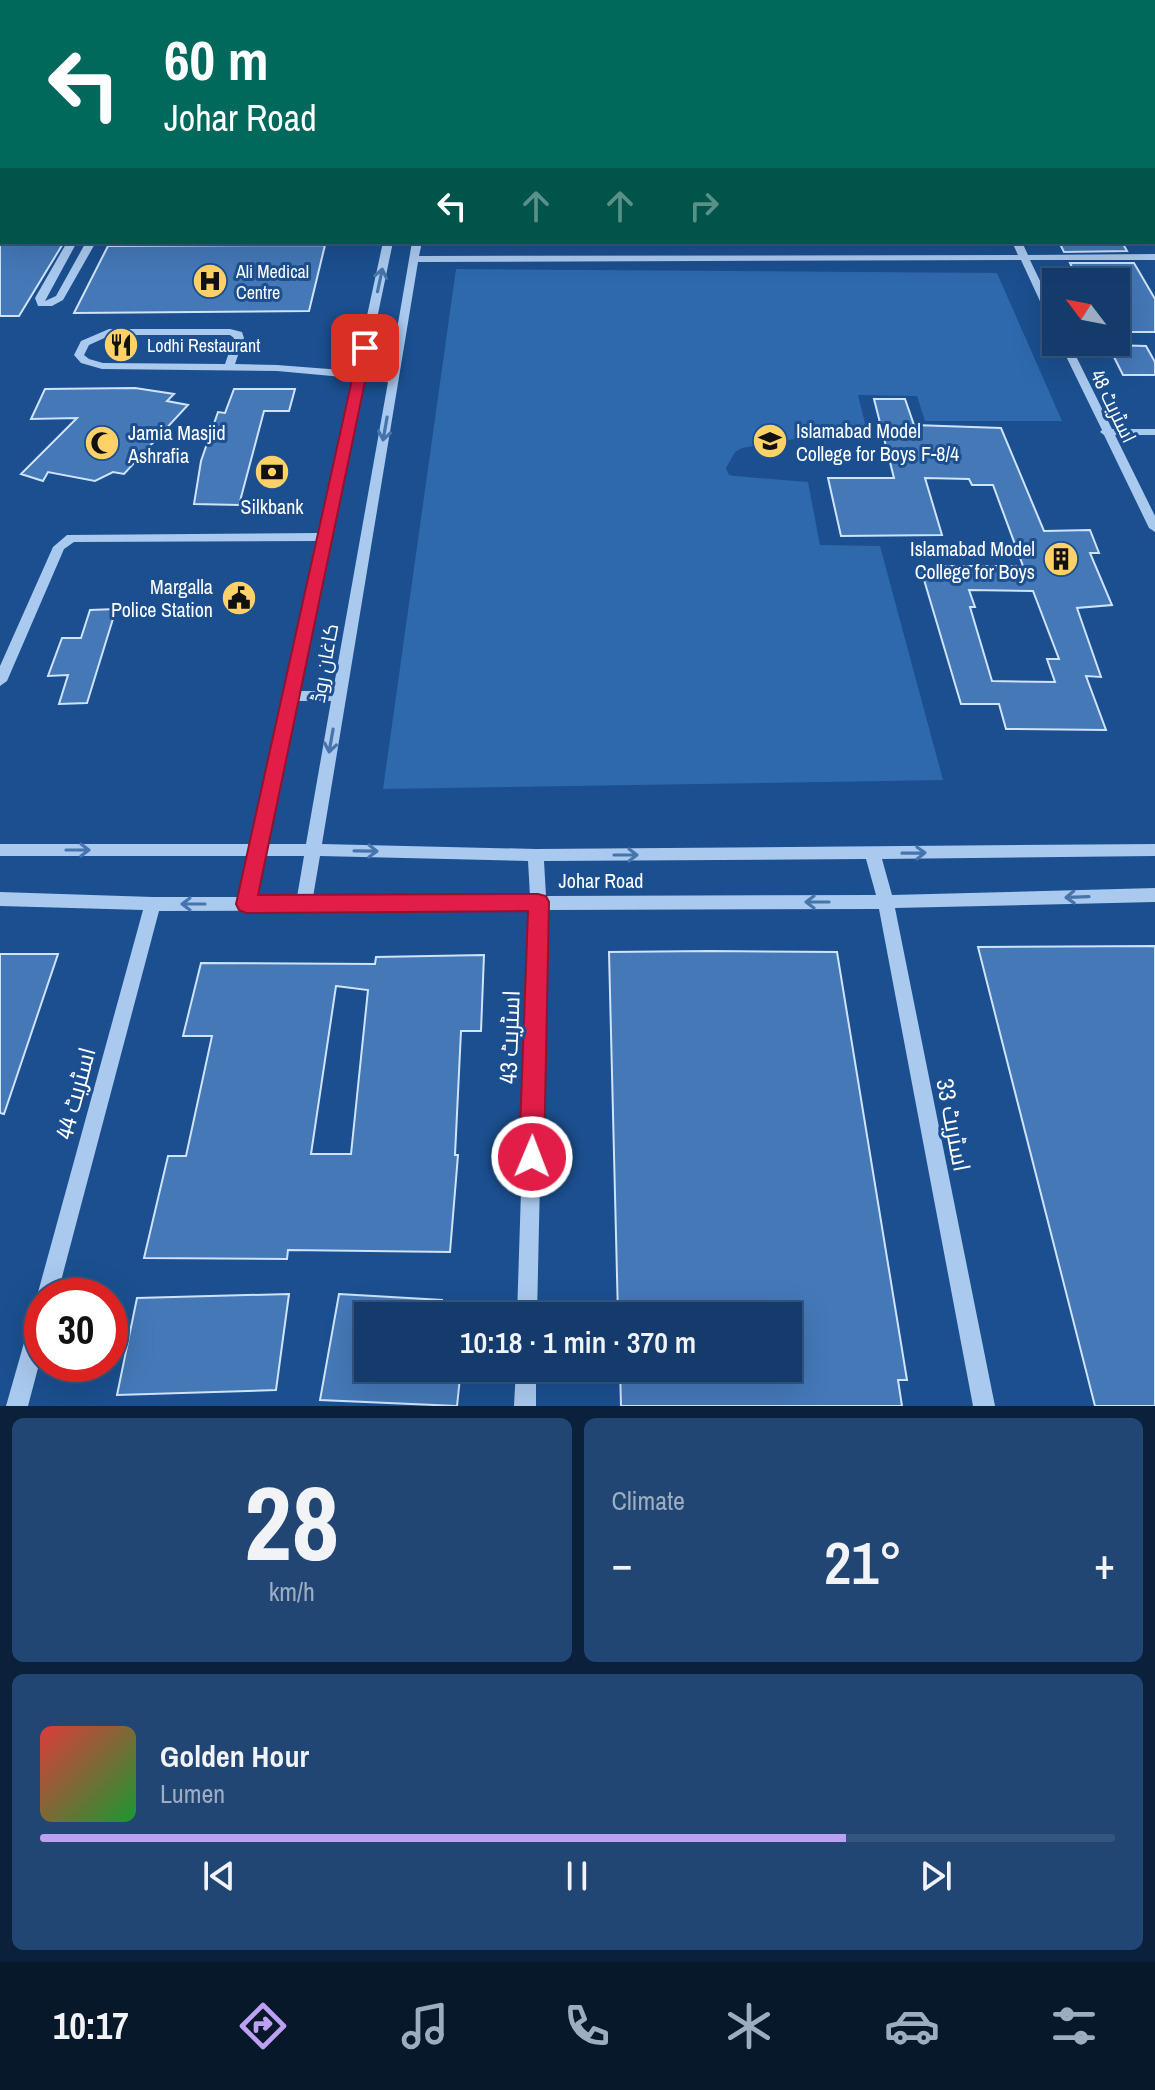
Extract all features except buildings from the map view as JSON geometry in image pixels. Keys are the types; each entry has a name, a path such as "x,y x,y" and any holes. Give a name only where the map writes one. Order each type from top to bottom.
{"street":[{"path":"71,244 40,298 41,304 60,298 90,244"},
{"name":"کاغان روڈ","path":"246,904 388,244"},
{"name":"کاغان روڈ","path":"304,902 417,244"},
{"path":"1018,244 1042,295"},
{"path":"414,259 725,254 1155,257"},
{"path":"229,367 239,338 230,332 109,332 85,343 79,355 85,361 102,366 277,368 393,379"},
{"name":"اسٹریٹ 48","path":"1071,356 1155,528"},
{"path":"1106,432 1155,432"},
{"path":"0,681 59,547 71,538 325,537"},
{"path":"292,696 339,696"},
{"name":"Johar Road","path":"0,850 312,850 536,855 1155,850"},
{"name":"اسٹریٹ 33","path":"873,854 886,902 984,1406"},
{"name":"اسٹریٹ 43","path":"527,1302 538,902 536,855"},
{"name":"Johar Road","path":"0,899 153,904 886,902 1155,895"},
{"name":"اسٹریٹ 44","path":"52,1278 153,904"},
{"path":"17,1406 24,1381"},
{"path":"525,1406 526,1382"}],"shaded area":[{"name":"Islamabad Model College for Boys F-8/4","path":"456,269 997,273 1062,421 925,421 917,396 858,395 866,427 742,448 735,452 726,468 729,475 808,482 820,545 880,546 943,780 383,789"}],"place":[{"name":"Ali Medical Centre","path":"210,281"},
{"name":"Lodhi Restaurant","path":"121,345"},
{"name":"Islamabad Model College for Boys F-8/4","path":"770,441"},
{"name":"Jamia Masjid Ashrafia","path":"102,443"},
{"name":"Silkbank","path":"272,472"},
{"name":"Islamabad Model College for Boys","path":"1061,559"},
{"name":"Margalla Police Station","path":"239,598"}],"route":[{"path":"365,348 246,904 538,902 532,1157"}]}
